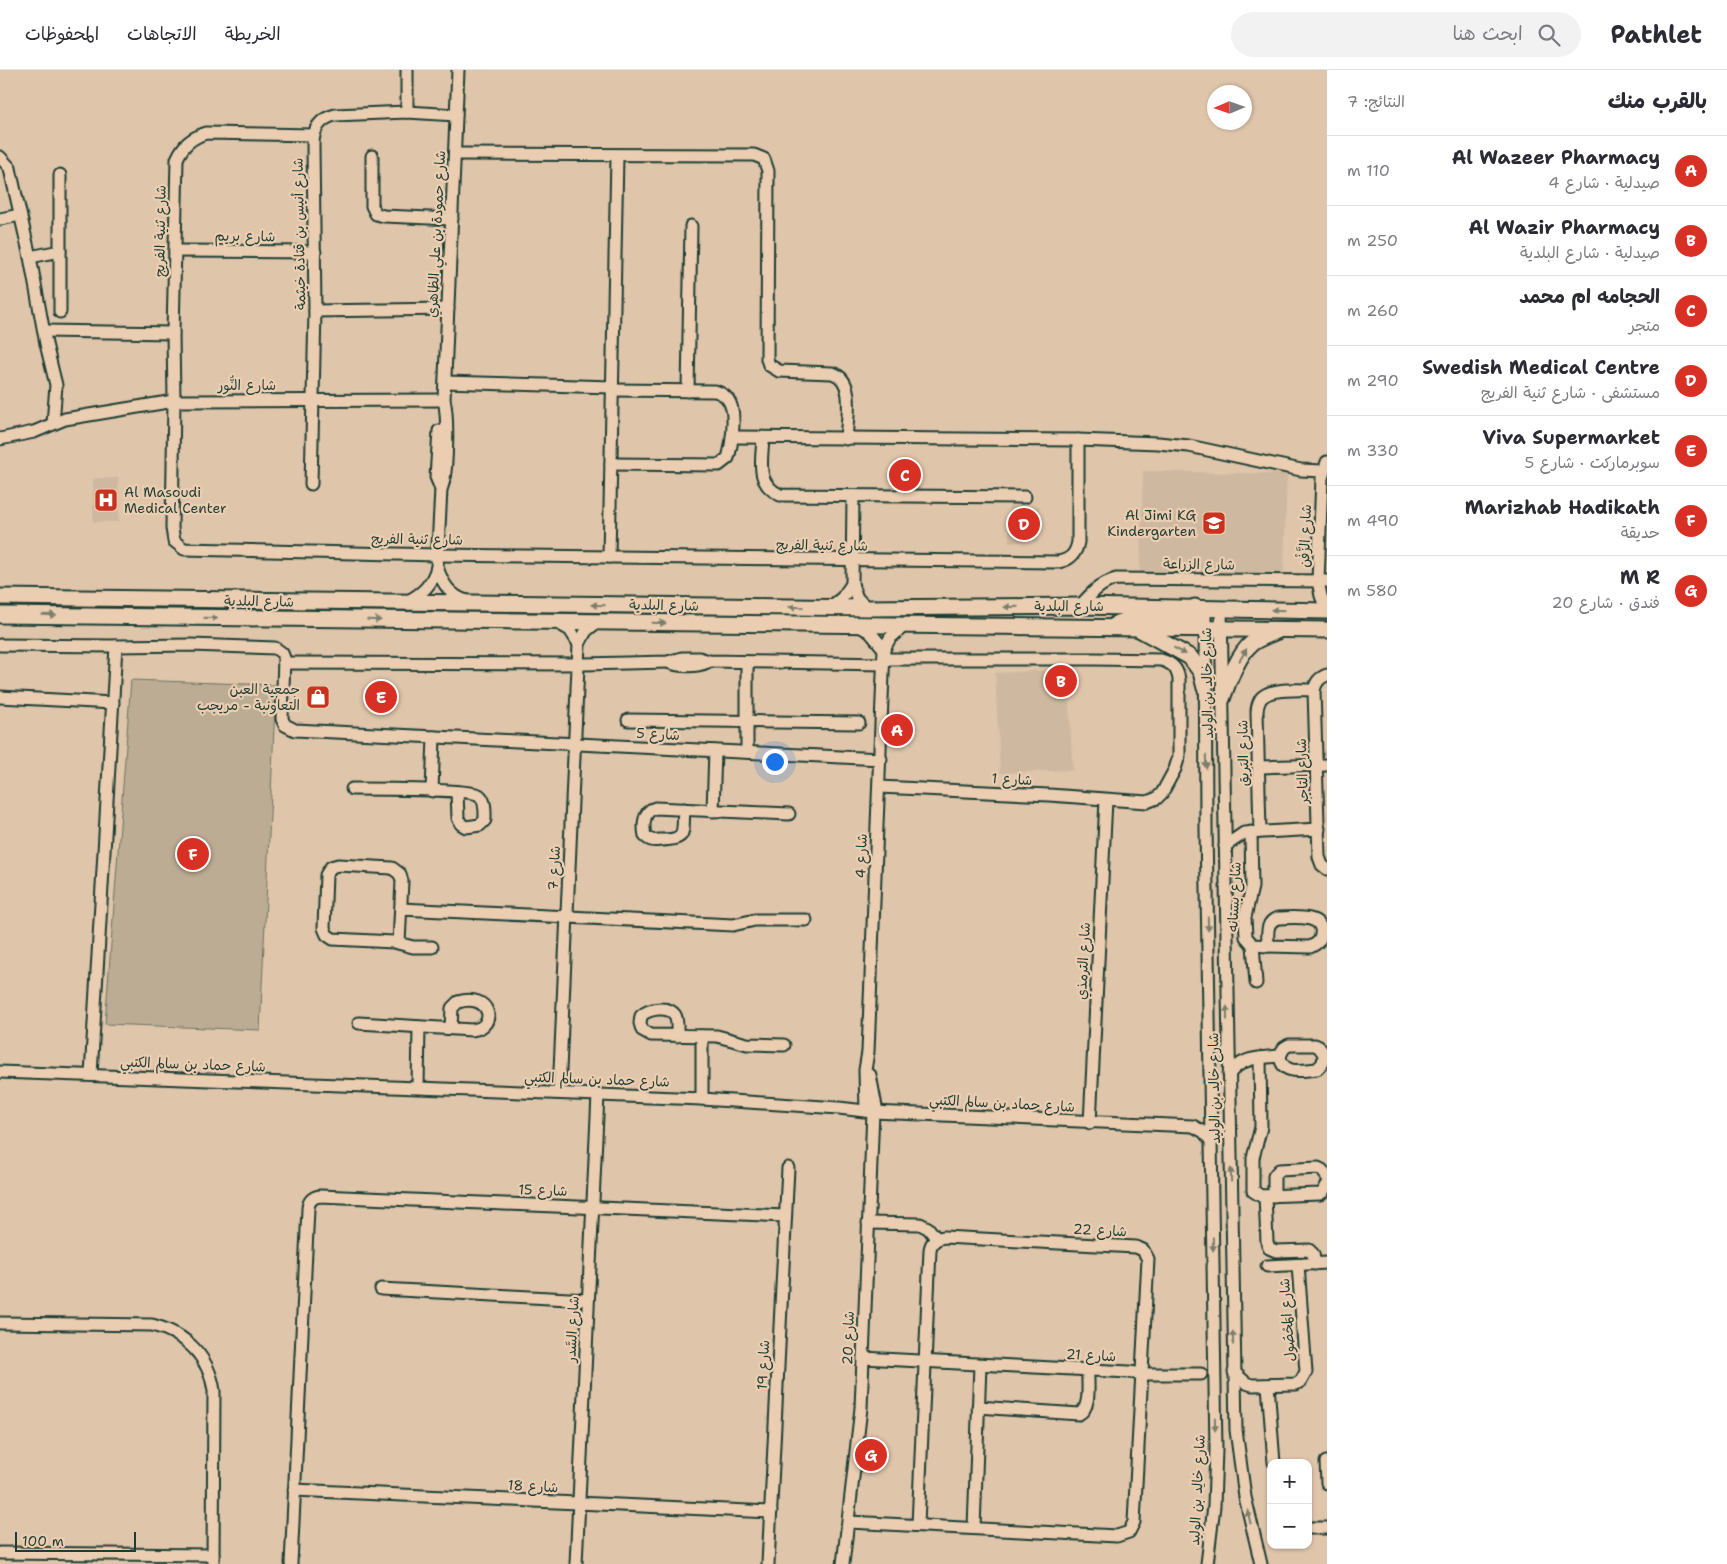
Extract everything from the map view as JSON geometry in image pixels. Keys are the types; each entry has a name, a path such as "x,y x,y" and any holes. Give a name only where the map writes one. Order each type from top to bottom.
{"main road":[{"name":"شارع البلدية","path":"0,598 829,608 1080,606 1327,611"},
{"path":"1107,628 1130,619 1193,618 1198,614 1197,609 1200,608"},
{"name":"شارع البلدية","path":"0,615 1327,630"},
{"path":"1138,628 1190,656 1201,672 1205,688"},
{"path":"1222,698 1230,679 1249,646 1259,639 1282,629"}],"street":[{"path":"406,112 407,70"},
{"name":"شارع حمودة بن علي الظاهري","path":"406,602 427,588 437,567 441,489 436,477 440,412 444,400 458,70"},
{"path":"313,135 321,122 327,117 406,112 456,114"},
{"name":"شارع ثنية الفريج","path":"313,135 206,133 196,136 188,142 181,150 177,159 173,334 172,528 174,541 178,546 191,549 438,555 1065,561 1072,557 1078,542 1078,440"},
{"name":"شارع أنيس بن قتادة خيثمة","path":"310,484 316,311 313,135"},
{"path":"455,154 754,156 764,159 768,171 766,359 779,372 832,373 838,374 844,379 848,395 846,438"},
{"path":"372,156 372,206 376,214 380,216 452,219"},
{"path":"609,557 616,156"},
{"path":"0,157 10,168 56,385 53,424"},
{"path":"60,175 60,312"},
{"path":"0,219 20,215"},
{"path":"688,391 691,226"},
{"path":"30,257 60,251"},
{"name":"شارع بريم","path":"176,251 315,252"},
{"path":"316,311 448,309"},
{"path":"44,331 173,334"},
{"path":"444,382 715,391 727,398 731,404 732,437 728,458 719,465 611,464"},
{"name":"شارع النُّور","path":"0,439 26,435 80,416 174,401 444,400"},
{"path":"732,437 1133,441 1180,445 1301,470 1325,467"},
{"path":"763,438 762,477 772,492 780,495 1025,497"},
{"name":"شارع الزَّفْن","path":"1325,467 1323,581 1321,596 1327,611"},
{"path":"853,496 852,584 857,598 867,608"},
{"path":"437,567 447,589 458,598 472,603"},
{"name":"شارع الزراعة","path":"1080,606 1109,580 1124,578 1323,581"},
{"path":"829,608 842,598 852,584"},
{"name":"شارع خالِد بن الوليد","path":"1200,608 1213,628 1222,698 1235,1402 1241,1476 1261,1564"},
{"name":"شارع خالِد بن الوليد","path":"1207,1564 1213,1527 1215,1490 1215,1359 1205,688 1213,628 1221,608"},
{"path":"556,622 570,630 579,644 586,631 597,622"},
{"path":"858,625 870,632 884,657"},
{"path":"884,657 890,638 904,626"},
{"name":"شارع 7","path":"559,1093 579,644"},
{"path":"0,645 191,645 274,648 282,653 284,663 578,664 668,662 682,658 747,662 884,657"},
{"path":"91,1075 116,646"},
{"name":"شارع 4","path":"872,1112 875,1094 867,1064 884,657"},
{"name":"شارع 1","path":"879,787 1143,802 1154,800 1162,793 1175,769 1179,756 1179,679 1174,666 1168,662 1161,660 1095,658 884,657"},
{"path":"747,662 747,752"},
{"name":"شارع 5","path":"284,663 282,719 289,728 295,730 881,759"},
{"path":"1314,690 1319,678 1327,675"},
{"name":"شارع التاجر","path":"1314,690 1322,765 1318,829 1320,861 1327,869"},
{"name":"شارع البَريق","path":"1252,832 1258,767 1257,712 1260,700 1268,693 1273,692 1314,690"},
{"path":"0,697 113,703"},
{"path":"628,720 859,723"},
{"path":"432,791 434,738"},
{"path":"714,811 715,752"},
{"path":"1258,767 1322,765"},
{"path":"352,789 456,792"},
{"name":"شارع الترمذي","path":"1090,1123 1106,800"},
{"path":"684,809 789,814"},
{"path":"1225,818 1234,826 1252,832 1318,829"},
{"path":"1225,846 1252,832"},
{"name":"شارع بستانه","path":"1252,832 1252,892 1245,922 1246,938 1253,945 1268,946 1304,947 1316,944 1320,940 1322,933 1319,925 1314,920 1308,918 1278,918 1272,920 1267,929 1268,946"},
{"path":"399,943 402,877 395,869 338,865 331,867 327,872 324,928 326,935 333,939 399,943 413,947 432,947"},
{"path":"400,910 733,925 755,920 806,920"},
{"path":"1253,945 1256,983"},
{"path":"360,1023 451,1028"},
{"path":"418,1087 420,1027"},
{"path":"677,1036 723,1037 747,1044 784,1045"},
{"path":"702,1036 702,1098"},
{"path":"1316,1044 1322,1050 1325,1058 1317,1069 1290,1070 1283,1065 1280,1056 1284,1048 1289,1045 1316,1044 1326,1038"},
{"path":"1228,1042 1247,1060"},
{"path":"1229,1074 1247,1060 1280,1056"},
{"path":"1260,1058 1261,1127 1253,1158 1252,1187 1258,1195 1270,1196 1320,1194 1324,1192 1327,1185"},
{"name":"شارع حماد بن سالم الكتبي","path":"0,1072 702,1098 872,1112 1193,1126"},
{"name":"شارع السَّدر","path":"576,1564 598,1094"},
{"name":"شارع 20","path":"843,1564 861,1408 872,1112"},
{"path":"1193,1126 1203,1121 1212,1112"},
{"path":"1193,1126 1204,1132 1212,1142"},
{"name":"شارع 19","path":"768,1564 788,1168"},
{"path":"1321,1264 1309,1250 1276,1251 1269,1248 1270,1196 1274,1176 1279,1170 1318,1168 1327,1177"},
{"name":"شارع 15","path":"294,1490 308,1209 311,1200 320,1196 785,1216"},
{"path":"868,1222 920,1224 928,1228 937,1239 932,1243 930,1250 918,1524"},
{"name":"شارع 22","path":"849,1522 918,1524 1117,1536 1129,1532 1134,1522 1148,1259 1143,1250 1136,1247 953,1238 937,1239"},
{"name":"شارع المَحْصُول","path":"1252,1385 1296,1384 1305,1376 1298,1265 1321,1264"},
{"path":"1267,1266 1298,1265"},
{"path":"381,1289 588,1300"},
{"path":"0,1323 142,1324 170,1331 194,1348 210,1372 214,1391 213,1560 3,1556"},
{"name":"شارع 21","path":"862,1358 1143,1374 1200,1374"},
{"path":"1215,1359 1200,1374 1208,1381 1215,1393"},
{"path":"974,1528 980,1365"},
{"path":"978,1408 1079,1414 1087,1406 1088,1370"},
{"path":"1234,1372 1246,1383 1252,1385"},
{"path":"1235,1402 1252,1385"},
{"path":"1268,1385 1274,1459"},
{"path":"1326,1462 1327,1483"},
{"path":"291,1564 294,1490"},
{"name":"شارع 18","path":"294,1490 771,1512"},
{"path":"1312,1528 1327,1528"}],"shaded area":[{"name":"Al Jimi KG Kindergarten","path":"1143,471 1287,474 1284,572 1140,572"},
{"name":"Al Masoudi Medical Center","path":"93,478 118,478 119,522 93,522"},
{"path":"1009,506 1039,506 1038,542 1009,542"},
{"path":"1067,669 1073,770 1000,773 995,673"},
{"path":"131,680 276,685 260,1030 105,1024"}],"place":[{"name":"الحجامه ام محمد","path":"905,475"},
{"name":"Al Masoudi Medical Center","path":"106,500"},
{"name":"Al Jimi KG Kindergarten","path":"1214,523"},
{"name":"Swedish Medical Centre","path":"1024,524"},
{"name":"Al Wazir Pharmacy","path":"1061,681"},
{"name":"جمعية العبن التعاونبة - مريجب","path":"318,697"},
{"name":"Viva Supermarket","path":"381,697"},
{"name":"Al Wazeer Pharmacy","path":"897,730"},
{"name":"Marizhab Hadikath","path":"193,854"},
{"name":"M R","path":"871,1455"}]}
